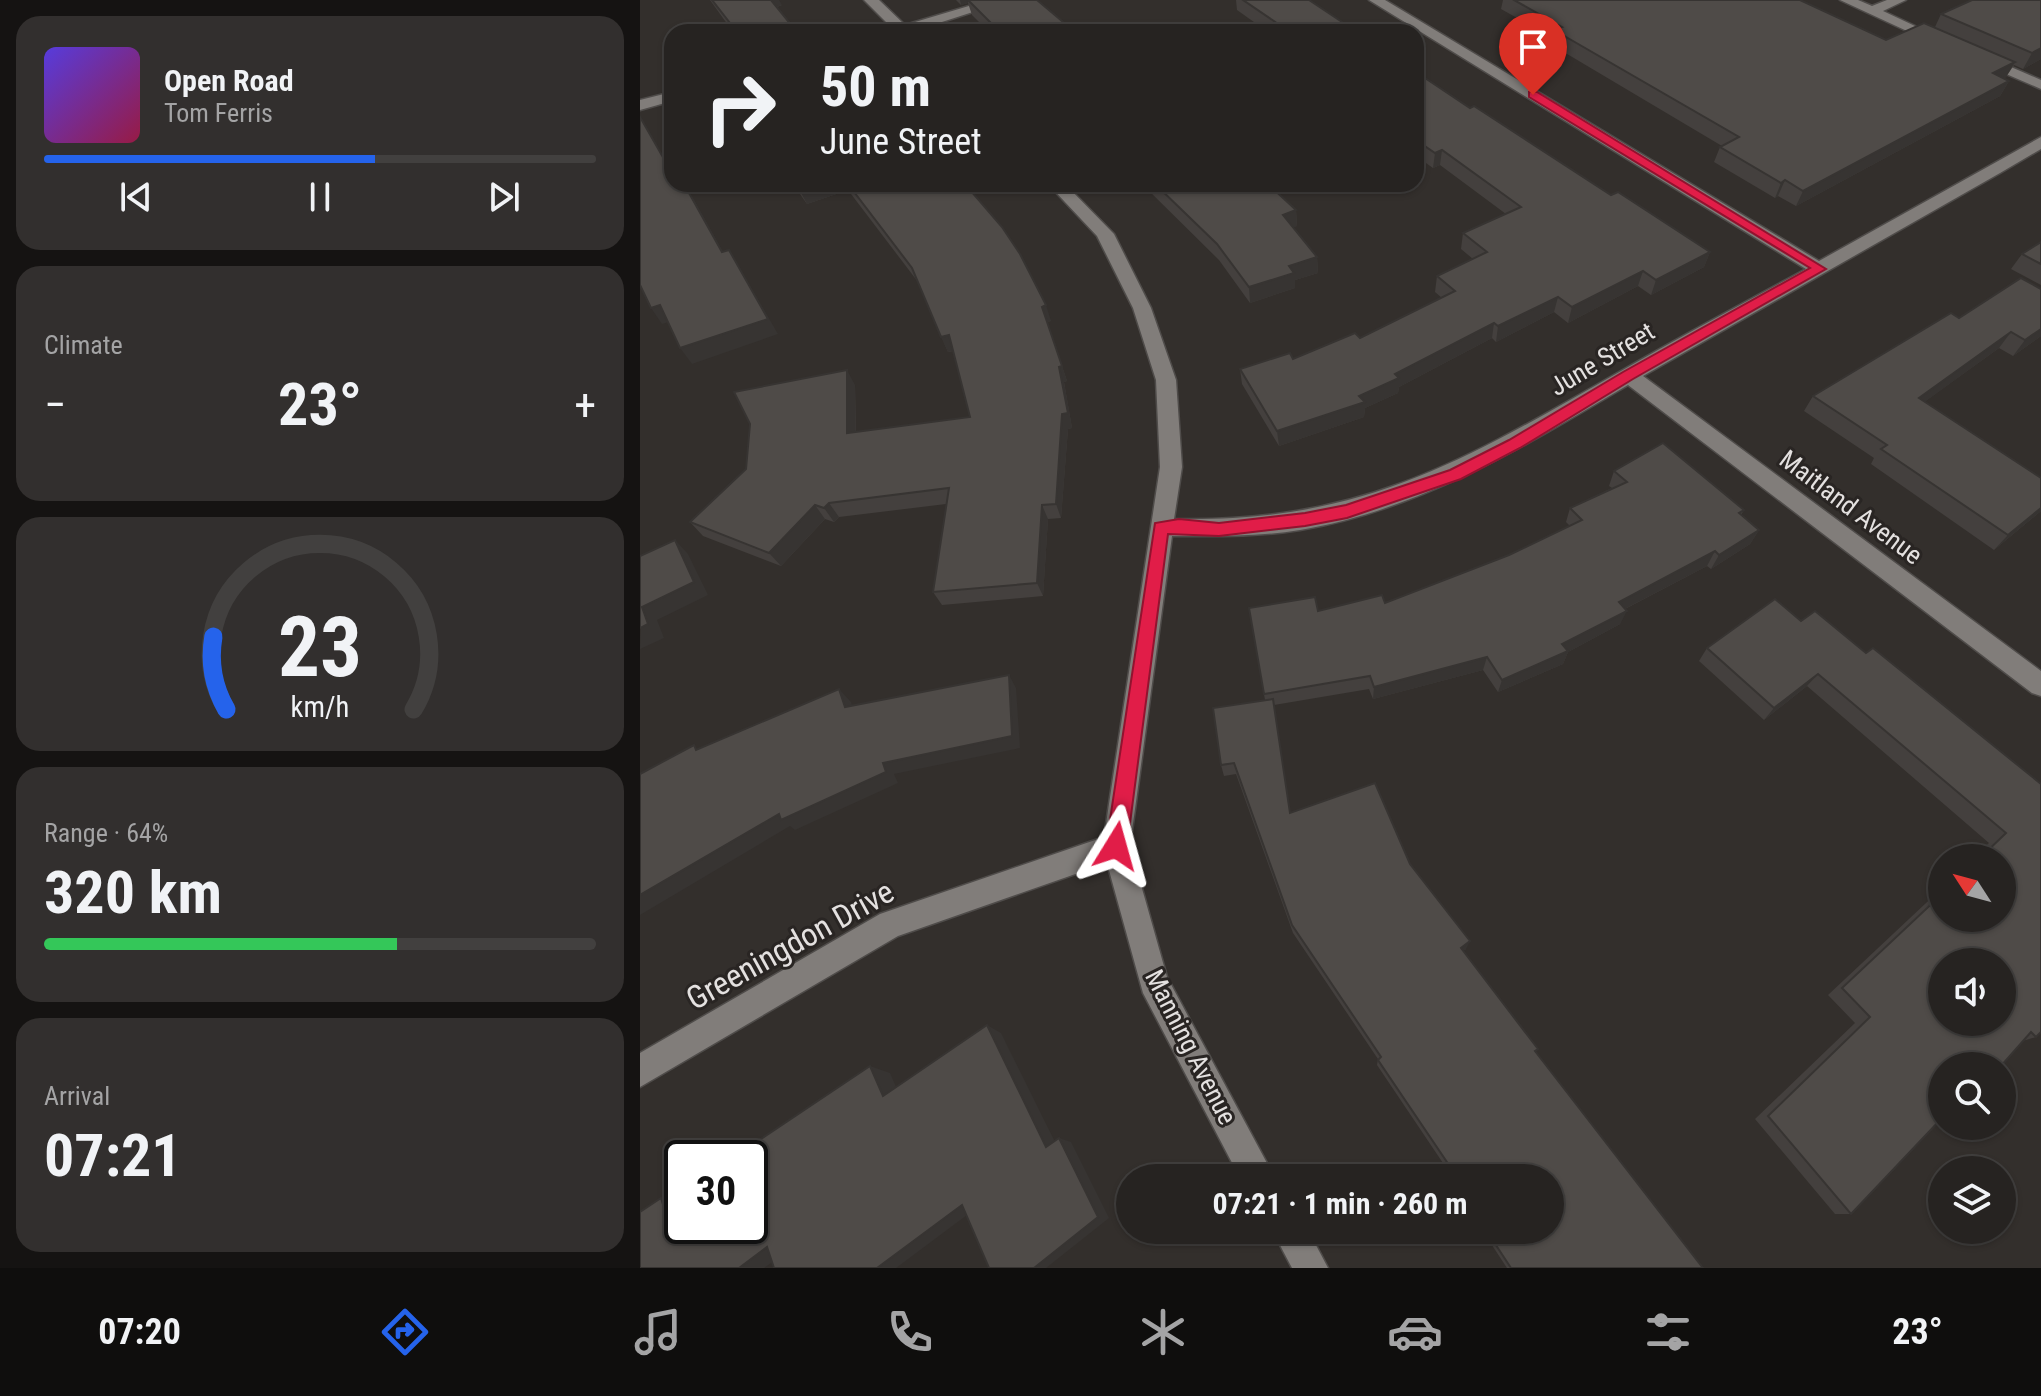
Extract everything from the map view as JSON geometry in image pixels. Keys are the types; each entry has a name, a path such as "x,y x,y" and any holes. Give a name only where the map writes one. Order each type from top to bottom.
{"street":[{"path":"871,0 894,24"},
{"path":"924,24 1003,0"},
{"path":"1376,0 1416,24"},
{"path":"1847,0 2041,85"},
{"path":"1872,11 1899,0"},
{"path":"1424,29 1819,269"},
{"path":"640,105 664,98"},
{"name":"June Street","path":"1161,528 1219,529 1305,520 1347,511 1417,489 1494,455 1628,375 2041,142"},
{"name":"Manning Avenue","path":"1064,192 1105,234 1142,308 1166,380 1171,467 1116,846 1154,982 1251,1164"},
{"name":"Maitland Avenue","path":"1628,375 2041,685"},
{"name":"Greeningdon Drive","path":"640,1071 890,924 1116,846"},
{"path":"1297,1244 1311,1268"}],"building":[{"path":"712,0 771,0 790,24 731,24"},
{"path":"968,0 1037,0 1066,24 992,24"},
{"path":"1243,0 1309,0 1345,24 1278,24"},
{"path":"1514,0 1800,0 1886,40 1924,23 2015,62 1993,73 2009,81 1803,191 1785,180 1781,183 1720,147 1739,137 1554,30 1562,27"},
{"path":"1972,0 2041,0 2041,48 2032,53 1941,14"},
{"path":"1424,77 1611,195 1618,192 1710,252 1656,280 1643,271 1572,307 1558,297 1498,326 1494,323 1395,374 1399,378 1359,396 1365,402 1277,431 1240,369 1290,353 1293,359 1355,333 1360,338 1455,291 1437,276 1487,252 1463,233 1521,207 1442,150 1435,153 1424,145"},
{"path":"640,117 664,159 664,192 688,192 722,252 729,250 768,319 680,348 660,305 651,308 640,285"},
{"path":"854,192 972,192 1020,254 1046,305 1042,307 1062,366 1059,367 1068,413 1062,414 1056,504 1042,505 1037,583 933,592 949,488 829,503 824,508 815,505 769,553 690,522 746,469 750,424 734,392 847,370 847,433 970,417 949,335 941,337 912,268"},
{"path":"1163,192 1277,192 1296,210 1283,215 1317,257 1289,266 1294,273 1249,287 1217,244"},
{"path":"2041,242 2041,264 2022,254"},
{"path":"2021,278 2041,289 2041,329 2025,340 2011,332 1919,398 2041,478 2041,508 2008,535 1881,449 1887,445 1813,396 1951,313 1959,318"},
{"path":"1663,443 1744,510 1739,513 1759,530 1719,555 1715,551 1619,602 1627,611 1562,644 1568,651 1502,680 1487,657 1374,687 1370,676 1264,694 1249,608 1315,597 1318,611 1382,595 1385,603 1509,555 1582,520 1570,508 1627,482 1614,471"},
{"path":"675,540 694,582 642,607 648,624 640,628 640,556"},
{"path":"1775,599 1801,621 1815,611 1866,653 1873,648 2041,784 2041,1032 2036,1037 2031,1032 2013,1052 1928,1052 1928,1133 1851,1214 1768,1116 1870,1017 1842,988 1928,907 1928,932 2016,932 2016,844 1995,844 2006,833 1818,674 1774,708 1707,648"},
{"path":"1009,675 1012,736 883,763 886,772 781,820 779,814 640,895 640,774 694,745 696,750 839,689 845,707"},
{"path":"1273,699 1290,813 1375,783 1410,864 1470,941 1461,948 1538,1049 1535,1051 1703,1268 1511,1268 1495,1244 1564,1244 1564,1164 1448,1164 1292,925 1234,763 1221,765 1213,708"},
{"path":"987,1025 1046,1147 1059,1138 1098,1217 1034,1268 989,1268 962,1205 877,1268 774,1268 767,1247 739,1268 640,1268 640,1212 661,1198 664,1244 768,1244 768,1140 759,1140 870,1066 883,1096"}],"route":[{"path":"1116,846 1161,528 1219,529 1305,520 1347,511 1455,475 1819,269 1533,95"}]}
